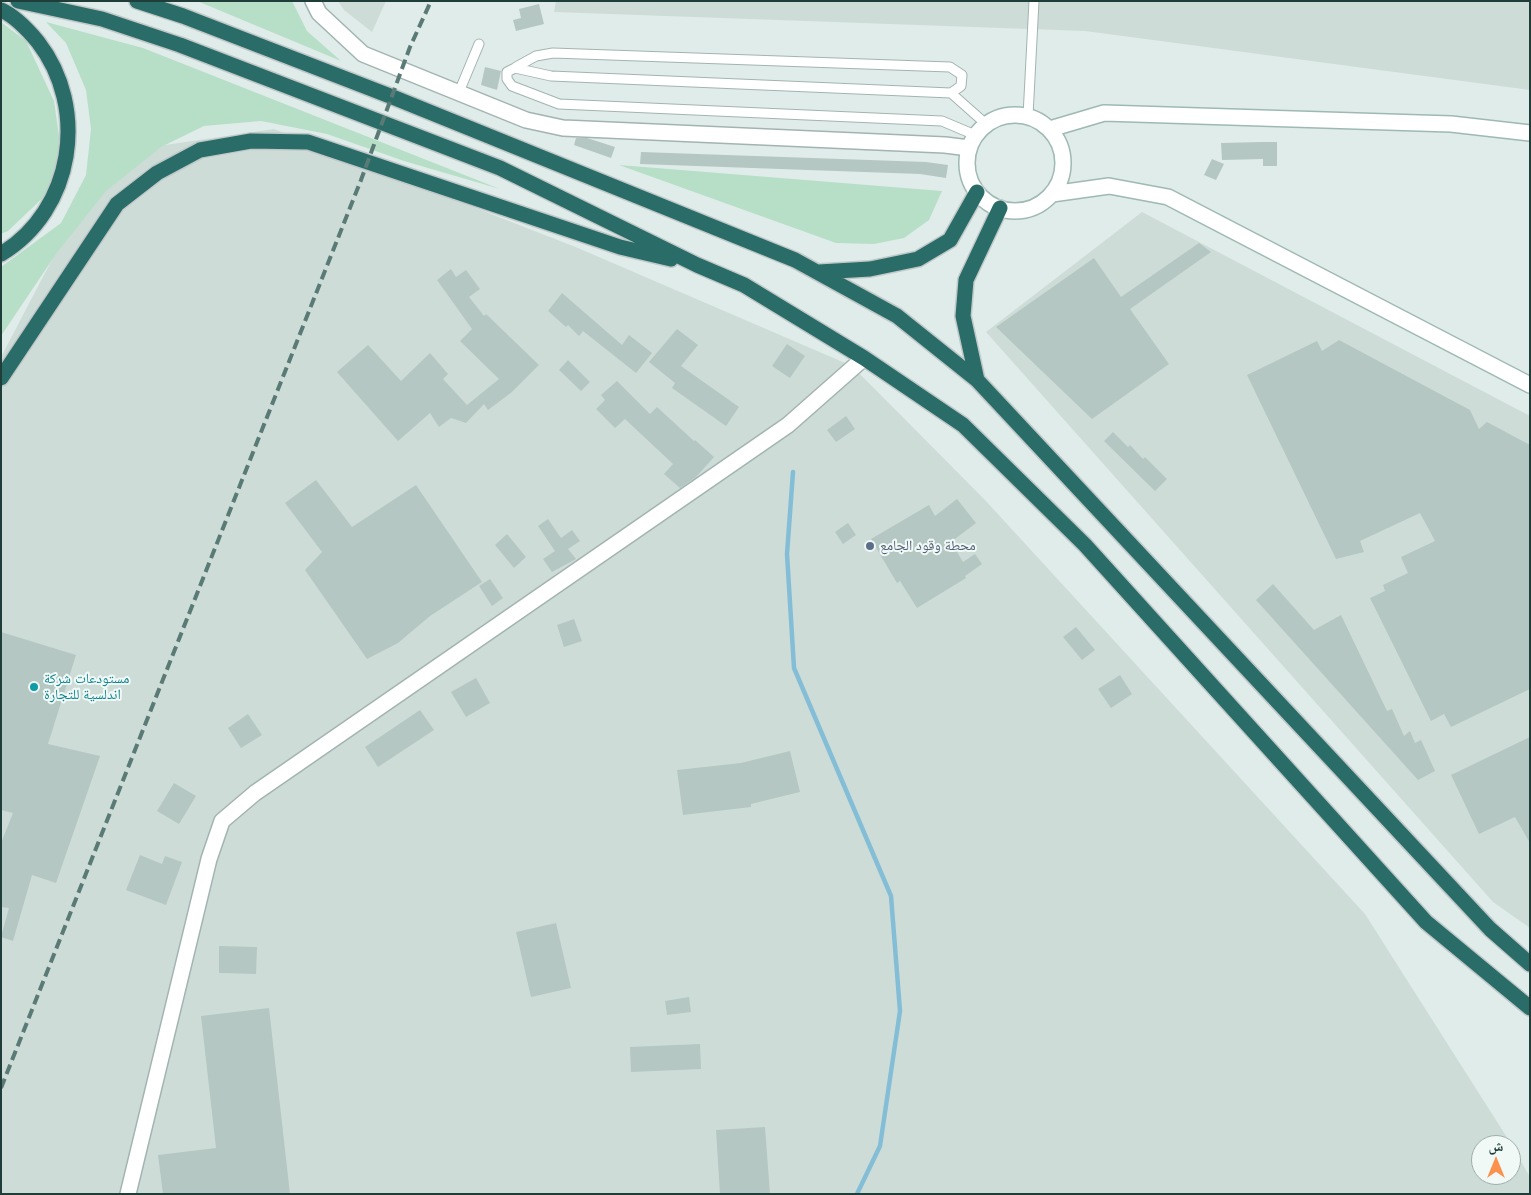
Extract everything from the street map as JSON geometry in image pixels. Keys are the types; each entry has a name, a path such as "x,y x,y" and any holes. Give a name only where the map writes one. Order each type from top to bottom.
{"highway":[{"path":"18,1 102,19 180,46 500,168 697,265 744,285 864,358 963,425 1085,545 1426,922 1530,1008"},
{"path":"137,1 183,16 547,159 795,260 897,316 977,380 1490,929 1530,964"},
{"path":"157,1 183,16"},
{"path":"1,10 8,12 31,34 50,60 61,82 67,108 69,139 66,164 43,217 24,236 1,254"},
{"path":"1,378 117,204 157,173 200,150 251,141 308,142 620,247 697,265"},
{"path":"819,272 870,269 918,259 950,240 977,192"},
{"path":"977,380 963,316 966,280 1000,208"}],"street":[{"path":"313,1 319,12 363,54 526,120 564,128 945,145 977,136 999,117 1013,114 1028,116 1050,129 1059,140 1064,168 1060,182 1042,204 1028,209 1014,211 1000,208 987,202 977,192 970,178 967,163 977,136"},
{"path":"1050,129 1104,113 1451,124 1530,133"},
{"path":"1052,194 1109,186 1168,196 1530,384"},
{"path":"128,1194 209,859 222,820 255,793 788,425 864,358"}],"lane":[{"path":"1028,116 1034,1"},
{"path":"459,92 479,44"},
{"path":"515,68 551,76 951,92 961,86 962,75 950,66 553,53 536,56 507,72 507,79 512,86 559,104 942,121 977,136"},
{"path":"951,92 977,136"}],"shaded area":[{"path":"338,1 386,1 372,32 344,10"},
{"path":"556,1 1530,1 1530,90 1085,31 554,12"},
{"path":"274,129 578,248 852,366 985,500 1365,914 1505,1135 1471,1135 1471,1185 1521,1185 1521,1161 1530,1177 1530,1194 1,1194 1,357 67,231 138,149"},
{"path":"1142,212 1530,416 1530,928 1493,902 986,332"}],"green space":[{"path":"197,1 292,1 307,31 341,61"},
{"path":"1,22 26,41 54,101 61,150 50,191 8,231 1,234"},
{"path":"46,22 143,48 500,189 404,161 327,134 261,121 204,126 161,147 106,191 56,254 1,336 1,267 61,223 86,175 91,129 86,90 66,43"},
{"path":"619,165 942,191 929,220 904,238 874,244 836,243"}],"building":[{"path":"539,4 544,24 516,31 513,20 521,18 519,9"},
{"path":"485,67 501,71 497,90 481,85"},
{"path":"576,138 587,138 615,147 611,158 574,145"},
{"path":"1277,142 1277,166 1263,166 1263,159 1222,160 1221,143"},
{"path":"641,152 926,162 948,165 946,178 920,174 640,164"},
{"path":"1212,159 1224,164 1216,180 1204,175"},
{"path":"1199,243 1211,252 1130,309 1169,364 1092,419 996,327 1094,258 1121,297"},
{"path":"451,269 456,277 466,270 480,289 469,297 484,316 486,314 539,365 512,392 488,410 484,404 466,423 451,418 439,427 430,413 398,441 337,372 368,345 401,381 430,353 448,374 443,379 467,405 499,379 460,341 472,329 437,280"},
{"path":"562,293 622,345 629,335 652,353 636,373 583,331 579,336 568,325 566,327 548,311"},
{"path":"677,329 698,345 681,366 739,407 726,426 672,388 675,383 649,362"},
{"path":"1339,340 1470,410 1479,429 1487,422 1530,445 1530,689 1451,727 1444,714 1431,721 1370,598 1385,591 1383,585 1408,573 1401,557 1435,541 1420,513 1360,541 1364,552 1336,559 1247,375 1317,341 1322,351"},
{"path":"787,344 805,356 790,378 772,366"},
{"path":"568,360 590,382 581,391 559,370"},
{"path":"617,381 650,414 657,407 714,457 696,477 680,488 664,474 673,464 625,419 615,428 596,409 605,400 601,395"},
{"path":"846,416 855,429 836,442 827,430"},
{"path":"1113,432 1128,447 1130,445 1143,459 1145,457 1167,479 1155,491 1104,441"},
{"path":"316,480 352,527 416,485 482,582 430,616 398,643 367,659 305,570 322,552 285,503"},
{"path":"957,499 976,523 951,542 963,562 975,554 982,564 965,576 966,578 917,608 900,581 897,583 871,539 929,505 935,516"},
{"path":"548,519 561,538 572,530 580,541 568,549 576,559 552,572 543,559 555,551 538,526"},
{"path":"848,523 856,535 843,544 835,532"},
{"path":"507,534 526,557 514,568 495,545"},
{"path":"490,579 503,598 492,606 479,586"},
{"path":"1273,584 1314,630 1341,615 1387,711 1392,709 1404,736 1410,731 1415,743 1421,740 1435,771 1418,780 1256,600"},
{"path":"574,619 582,641 564,647 557,625"},
{"path":"1076,627 1095,650 1082,660 1063,637"},
{"path":"1,632 76,655 48,744 100,756 56,883 32,875 13,941 1,937 9,908 1,907 1,843 13,813 1,810"},
{"path":"1120,675 1132,694 1111,708 1098,689"},
{"path":"476,678 490,703 466,717 451,692"},
{"path":"420,710 434,730 378,767 365,747"},
{"path":"248,714 262,735 241,748 228,728"},
{"path":"1530,737 1530,843 1515,817 1479,834 1451,775"},
{"path":"790,751 800,792 751,804 751,807 683,815 677,770 741,763"},
{"path":"174,783 196,796 179,824 157,811"},
{"path":"140,855 162,864 165,856 182,862 166,905 126,890"},
{"path":"556,923 571,988 531,997 516,932"},
{"path":"219,946 257,947 256,974 219,973"},
{"path":"689,997 691,1012 667,1015 665,1001"},
{"path":"269,1008 290,1194 163,1194 158,1155 216,1148 201,1016"},
{"path":"700,1044 701,1069 631,1072 630,1047"},
{"path":"765,1127 770,1194 720,1194 716,1130"}],"waterway":[{"path":"793,472 787,554 794,668 891,896 900,1011 880,1146 857,1194"}],"railway":[{"path":"1,1088 361,180 410,47 431,1"}],"place":[{"name":"محطة وقود الجامع","path":"870,546"},
{"name":"مستودعات شركة اندلسية للتجارة","path":"34,687"}]}
